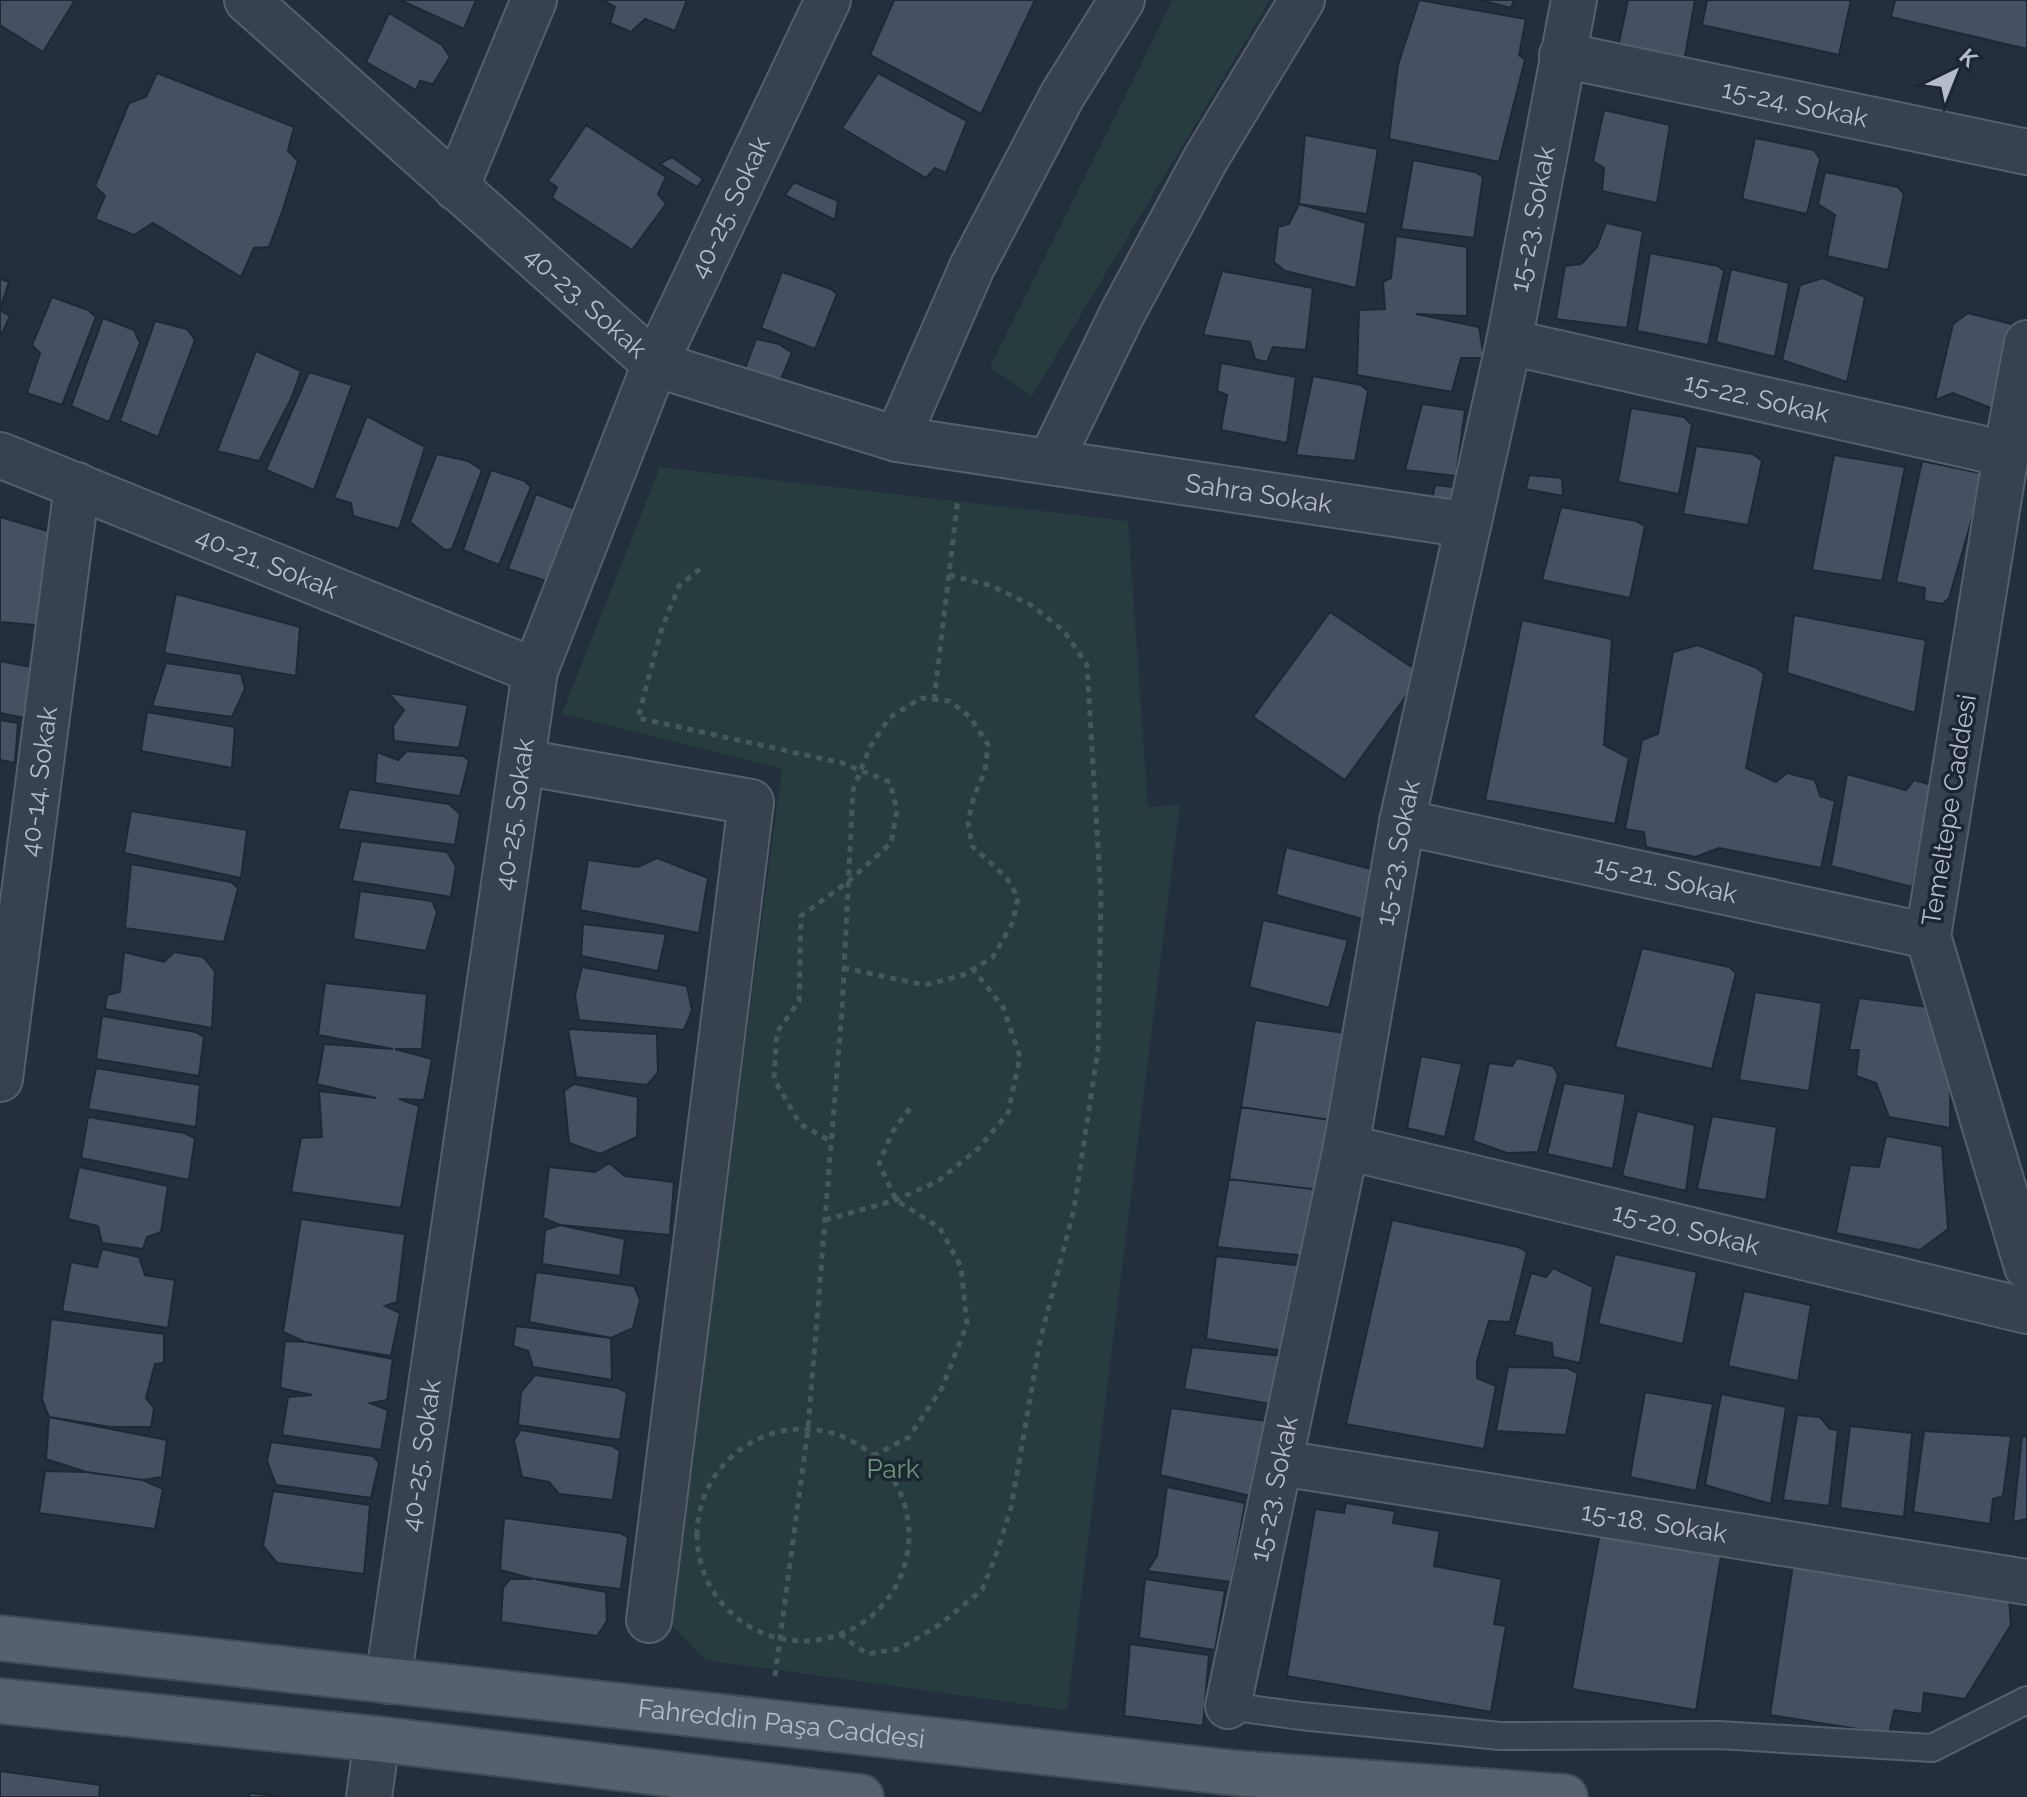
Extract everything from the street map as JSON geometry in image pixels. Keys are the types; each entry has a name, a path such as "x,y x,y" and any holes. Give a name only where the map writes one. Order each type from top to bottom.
{"main road":[{"name":"Fahreddin Paşa Caddesi","path":"0,1638 1235,1773 1565,1797"},
{"path":"0,1701 377,1739 861,1797"}],"street":[{"name":"40-23. Sokak","path":"247,0 655,364 897,439 1050,462"},
{"path":"456,188 534,0"},
{"name":"40-25. Sokak","path":"388,1681 535,671 655,364 828,0"},
{"path":"897,439 972,267 1063,94 1122,0"},
{"path":"1050,462 1122,314 1205,160 1302,0"},
{"name":"15-23. Sokak","path":"1228,1706 1346,1147 1402,822 1509,342 1574,0"},
{"name":"15-24. Sokak","path":"1562,55 2027,152"},
{"name":"15-22. Sokak","path":"1509,342 2006,454"},
{"name":"Temeltepe Caddesi","path":"2027,343 2006,454 1928,936 2027,1267"},
{"name":"40-21. Sokak","path":"0,455 535,671"},
{"name":"Sahra Sokak","path":"1050,462 1468,525"},
{"name":"40-14. Sokak","path":"0,1079 77,485"},
{"path":"522,762 751,802 649,1620"},
{"name":"15-21. Sokak","path":"1402,822 1928,936"},
{"name":"15-20. Sokak","path":"1346,1147 2027,1311"},
{"name":"15-18. Sokak","path":"1281,1463 2027,1582"},
{"path":"369,1797 377,1739"}],"lane":[{"path":"1228,1706 1500,1736 1719,1735 1932,1748 2027,1700"}],"path":[{"path":"934,700 959,492 971,450"},
{"path":"700,569 679,586 661,631 638,718 842,763 890,782 897,810 891,843 849,881 801,916 799,1001 777,1032 774,1079 800,1124 832,1142"},
{"path":"840,1634 867,1654 899,1649 939,1625 982,1590 1011,1508 1040,1341 1074,1209 1098,1049 1101,897 1087,665 1064,631 1031,605 992,586 949,575"},
{"path":"770,1721 808,1429 832,1142 853,790 870,747 889,718 921,698 950,701 970,717 988,745 985,771 974,796 968,822 972,846 1006,877 1018,897 1013,922 993,957 963,975 925,985 844,968"},
{"path":"825,1220 896,1200 938,1181 979,1148 1008,1113 1020,1057 1003,1007 973,969"},
{"path":"873,1456 909,1437 942,1388 967,1324 961,1267 940,1228 896,1200 879,1163 893,1131 913,1104"},
{"path":"787,1429 822,1430 854,1442 873,1456 883,1464 901,1494 909,1528 905,1564 890,1596 866,1621 833,1637 798,1641 780,1638 763,1634 734,1616 711,1589 698,1557 696,1522 706,1488 726,1460 754,1439 787,1429"}],"green space":[{"path":"1173,0 1270,0 1032,396 990,367"},
{"name":"Park","path":"660,467 1128,521 1148,807 1180,804 1067,1710 705,1660 669,1622 782,769 562,714"}],"building":[{"path":"0,0 75,0 43,52 0,25"},
{"path":"400,0 476,0 464,29"},
{"path":"603,0 687,0 675,31 645,19 631,32 610,23 615,7"},
{"path":"894,0 1035,0 981,114 870,55"},
{"path":"1419,0 1526,19 1519,55 1525,60 1499,162 1389,139 1398,65"},
{"path":"1480,0 1514,0 1511,8"},
{"path":"1628,0 1695,0 1684,62 1618,47"},
{"path":"1707,0 1851,0 1839,55 1702,25"},
{"path":"1895,0 2027,0 2027,49 1891,17"},
{"path":"389,13 442,45 450,57 433,84 420,81 416,90 366,62"},
{"path":"157,73 294,127 288,151 298,161 282,212 269,247 254,248 241,277 153,223 134,235 95,219 105,196 95,186 129,103 146,97"},
{"path":"878,73 967,121 946,173 935,168 926,178 842,128"},
{"path":"1604,110 1670,125 1657,203 1602,191 1604,168 1593,161"},
{"path":"586,125 666,177 658,194 666,204 632,250 552,198 557,187 548,181"},
{"path":"1305,135 1378,149 1367,214 1299,204"},
{"path":"1755,138 1814,150 1820,159 1807,214 1742,199"},
{"path":"672,157 703,179 697,187 660,164"},
{"path":"1413,160 1475,172 1483,177 1474,238 1401,229"},
{"path":"1825,172 1898,187 1904,194 1888,270 1827,256 1835,215 1818,204"},
{"path":"794,182 838,201 835,220 785,195"},
{"path":"1299,204 1366,223 1356,288 1285,271 1274,262 1278,227 1289,224"},
{"path":"1606,223 1643,231 1627,328 1556,319 1565,266 1581,264 1597,247"},
{"path":"1396,236 1467,247 1467,316 1416,314 1479,327 1484,358 1461,358 1452,392 1357,375 1359,310 1385,309 1383,282 1391,278"},
{"path":"1650,253 1718,266 1724,271 1708,345 1637,331"},
{"path":"1731,269 1789,283 1775,357 1716,342"},
{"path":"1222,271 1313,288 1306,350 1273,347 1267,362 1255,359 1250,342 1203,335"},
{"path":"782,272 831,289 837,294 815,349 761,328"},
{"path":"1823,278 1865,297 1847,382 1782,360 1800,285"},
{"path":"0,279 9,282 0,309"},
{"path":"52,297 88,310 96,317 62,405 27,393 40,353 32,345"},
{"path":"0,310 10,316 0,337"},
{"path":"1968,313 2012,324 1996,410 1953,393 1935,400 1953,324"},
{"path":"103,318 134,330 140,343 109,422 71,406"},
{"path":"155,321 187,329 195,340 158,437 120,421"},
{"path":"756,339 779,344 792,353 780,381 745,369"},
{"path":"256,351 301,371 291,399 259,461 217,451"},
{"path":"1221,363 1296,377 1287,443 1221,430 1227,395 1217,391"},
{"path":"309,372 352,385 314,490 266,470"},
{"path":"1313,376 1361,385 1368,391 1355,461 1296,455"},
{"path":"1422,404 1465,410 1456,476 1405,470"},
{"path":"1631,408 1684,417 1692,425 1679,494 1618,482"},
{"path":"367,416 425,447 399,529 353,516 351,503 334,498"},
{"path":"1696,446 1753,454 1762,461 1748,525 1683,514"},
{"path":"437,454 468,461 482,470 452,549 445,550 410,522"},
{"path":"1834,455 1905,467 1882,581 1812,570"},
{"path":"1922,461 1985,474 1949,598 1943,604 1924,601 1925,588 1896,582"},
{"path":"491,470 525,481 531,487 499,565 463,550"},
{"path":"1529,475 1562,478 1563,496 1526,489"},
{"path":"1435,485 1454,487 1449,513 1430,508"},
{"path":"536,494 583,512 556,584 508,569"},
{"path":"1561,507 1636,521 1645,526 1630,598 1542,580"},
{"path":"0,517 48,531 58,541 46,626 0,622"},
{"path":"176,594 300,627 296,676 164,653"},
{"path":"1330,612 1422,674 1345,780 1253,717"},
{"path":"1794,615 1926,640 1915,713 1787,673"},
{"path":"1522,620 1612,639 1604,745 1629,758 1615,824 1485,800"},
{"path":"1698,645 1757,668 1764,674 1746,768 1776,782 1787,773 1815,780 1820,796 1835,801 1821,868 1719,848 1696,857 1646,847 1644,832 1625,829 1642,740 1658,734 1673,652"},
{"path":"0,661 31,667 25,718 0,713"},
{"path":"166,663 241,674 245,689 232,717 152,706"},
{"path":"388,693 468,705 459,748 394,741 393,726 404,710"},
{"path":"147,712 235,727 232,768 141,751"},
{"path":"0,720 18,723 15,763 0,760"},
{"path":"407,751 464,756 469,761 460,796 375,783 377,752 398,760"},
{"path":"1847,774 1906,790 1914,780 1932,785 1912,887 1831,866"},
{"path":"349,789 449,804 460,814 455,845 338,829"},
{"path":"131,811 247,830 241,878 124,853"},
{"path":"361,841 447,852 456,866 451,897 352,881"},
{"path":"1286,847 1375,870 1366,920 1276,895"},
{"path":"657,858 708,878 699,933 580,910 588,860 638,867"},
{"path":"131,864 231,882 238,888 224,942 125,928"},
{"path":"360,891 432,901 437,912 426,951 353,939"},
{"path":"1263,920 1348,940 1329,1008 1249,987"},
{"path":"583,924 666,934 658,971 581,956"},
{"path":"1642,948 1729,967 1736,973 1712,1069 1615,1047"},
{"path":"124,952 164,962 174,952 203,957 215,971 212,1028 105,1009 107,995 120,992"},
{"path":"582,967 687,986 692,1010 684,1030 579,1020 575,995"},
{"path":"325,983 427,994 422,1049 395,1049 432,1059 424,1100 399,1099 419,1106 401,1208 291,1192 301,1138 322,1137 319,1091 376,1098 317,1084 324,1044 393,1049 318,1035"},
{"path":"1755,992 1822,1003 1809,1091 1739,1080"},
{"path":"1859,998 1943,1009 1951,1018 1950,1128 1889,1117 1876,1083 1856,1076 1859,1050 1849,1050"},
{"path":"102,1016 196,1032 204,1037 199,1076 96,1059"},
{"path":"1255,1020 1345,1033 1331,1120 1241,1107"},
{"path":"568,1029 657,1034 658,1073 647,1085 576,1077"},
{"path":"1421,1056 1462,1064 1445,1137 1407,1128"},
{"path":"1517,1058 1553,1066 1558,1075 1538,1152 1507,1153 1473,1141 1489,1063 1512,1066"},
{"path":"96,1068 200,1085 196,1127 88,1109"},
{"path":"1564,1083 1626,1094 1613,1169 1547,1154"},
{"path":"574,1084 638,1097 637,1137 600,1154 569,1143 564,1091"},
{"path":"1241,1107 1331,1120 1320,1190 1229,1179"},
{"path":"1637,1111 1695,1125 1686,1191 1622,1176"},
{"path":"1712,1116 1777,1127 1766,1200 1697,1189"},
{"path":"88,1117 184,1133 195,1138 189,1180 81,1158"},
{"path":"1886,1136 1942,1146 1948,1229 1920,1250 1836,1233 1850,1165 1879,1167"},
{"path":"609,1163 625,1176 674,1182 670,1235 560,1225 543,1218 549,1167 595,1172"},
{"path":"79,1167 168,1186 161,1232 147,1237 143,1249 102,1243 98,1226 68,1219"},
{"path":"1229,1179 1320,1190 1309,1256 1217,1247"},
{"path":"301,1219 405,1234 397,1302 385,1306 400,1313 391,1356 306,1342 393,1359 387,1400 370,1403 388,1410 381,1450 282,1435 288,1397 312,1395 280,1388 285,1341 305,1342 283,1332"},
{"path":"1392,1220 1518,1247 1527,1252 1510,1322 1489,1321 1477,1361 1477,1378 1496,1386 1484,1449 1346,1424"},
{"path":"560,1225 625,1239 620,1276 542,1264 545,1230"},
{"path":"102,1249 139,1257 145,1275 175,1280 168,1328 62,1311 71,1262 97,1267"},
{"path":"1615,1254 1697,1272 1683,1344 1598,1324"},
{"path":"1216,1256 1304,1266 1292,1352 1206,1339"},
{"path":"1553,1268 1593,1287 1580,1363 1553,1357 1552,1343 1514,1335 1531,1273 1546,1277"},
{"path":"536,1272 634,1286 640,1300 633,1328 611,1338 529,1322"},
{"path":"1744,1291 1811,1305 1798,1381 1728,1366"},
{"path":"51,1319 164,1334 164,1363 155,1364 146,1398 154,1408 151,1427 111,1427 49,1417 42,1400"},
{"path":"516,1326 611,1338 612,1380 533,1367 528,1351 513,1346"},
{"path":"1192,1347 1283,1356 1277,1405 1184,1389"},
{"path":"1508,1367 1567,1368 1578,1373 1566,1435 1496,1431"},
{"path":"535,1375 618,1388 627,1393 620,1440 518,1425 521,1392"},
{"path":"1645,1392 1713,1404 1696,1491 1630,1477"},
{"path":"1721,1394 1786,1407 1771,1504 1705,1485"},
{"path":"1171,1408 1267,1421 1255,1497 1160,1475"},
{"path":"1797,1415 1820,1417 1830,1429 1838,1430 1829,1506 1783,1500"},
{"path":"49,1417 167,1440 162,1477 143,1480 86,1472 46,1459"},
{"path":"1850,1426 1912,1433 1904,1517 1840,1508"},
{"path":"521,1430 612,1446 620,1451 613,1500 559,1494 549,1482 522,1477 514,1440"},
{"path":"1924,1431 2011,1436 2003,1496 1993,1499 1990,1524 1913,1512"},
{"path":"2027,1436 2027,1519 2013,1522 2022,1437"},
{"path":"271,1442 373,1456 379,1463 371,1498 276,1485 267,1461"},
{"path":"45,1471 86,1472 143,1480 163,1489 155,1529 39,1513"},
{"path":"1167,1487 1245,1503 1231,1582 1147,1571 1157,1556"},
{"path":"273,1491 370,1505 364,1574 277,1563 263,1546"},
{"path":"1346,1503 1395,1511 1393,1523 1440,1531 1434,1566 1502,1579 1494,1624 1506,1626 1491,1712 1287,1676 1315,1509 1344,1513"},
{"path":"504,1518 620,1533 628,1537 621,1589 535,1579 606,1592 607,1621 597,1636 501,1622 503,1588 510,1579 534,1579 500,1570"},
{"path":"1601,1526 1722,1549 1696,1710 1572,1689"},
{"path":"1793,1564 2009,1598 2011,1625 1965,1699 1924,1693 1922,1714 1894,1710 1889,1734 1770,1715"},
{"path":"1145,1579 1225,1591 1215,1650 1139,1638"},
{"path":"1130,1644 1209,1655 1203,1726 1124,1716"},
{"path":"0,1771 100,1785 99,1797 0,1797"},
{"path":"250,1793 286,1797 249,1797"}]}
